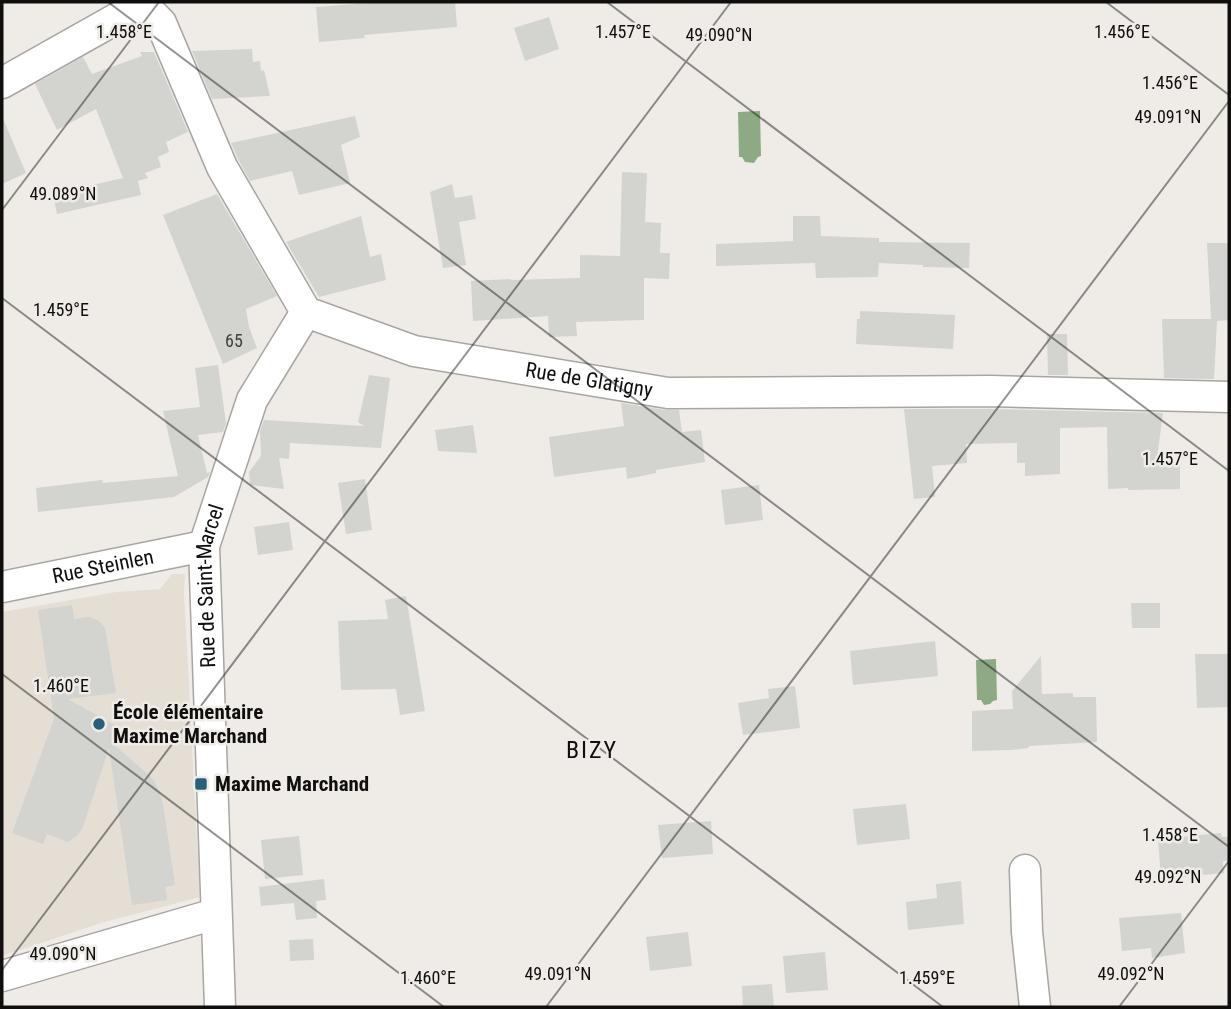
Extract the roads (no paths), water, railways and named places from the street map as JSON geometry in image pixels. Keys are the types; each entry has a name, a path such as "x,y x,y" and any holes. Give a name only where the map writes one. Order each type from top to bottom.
{"street":[{"path":"2,83 143,3 161,23 222,167 306,312"},
{"name":"Rue de Glatigny","path":"306,312 414,351 668,393 991,391 1229,397"},
{"name":"Rue de Saint-Marcel","path":"220,1007 204,546 252,400 306,312"},
{"name":"Rue Steinlen","path":"2,587 204,546"},
{"path":"1026,870 1027,932 1035,1007"},
{"path":"2,976 215,914"}],"place":[{"name":"École élémentaire Maxime Marchand","path":"99,724"},
{"name":"Maxime Marchand","path":"201,784"}],"district":[{"name":"BIZY","path":"592,750"}]}
